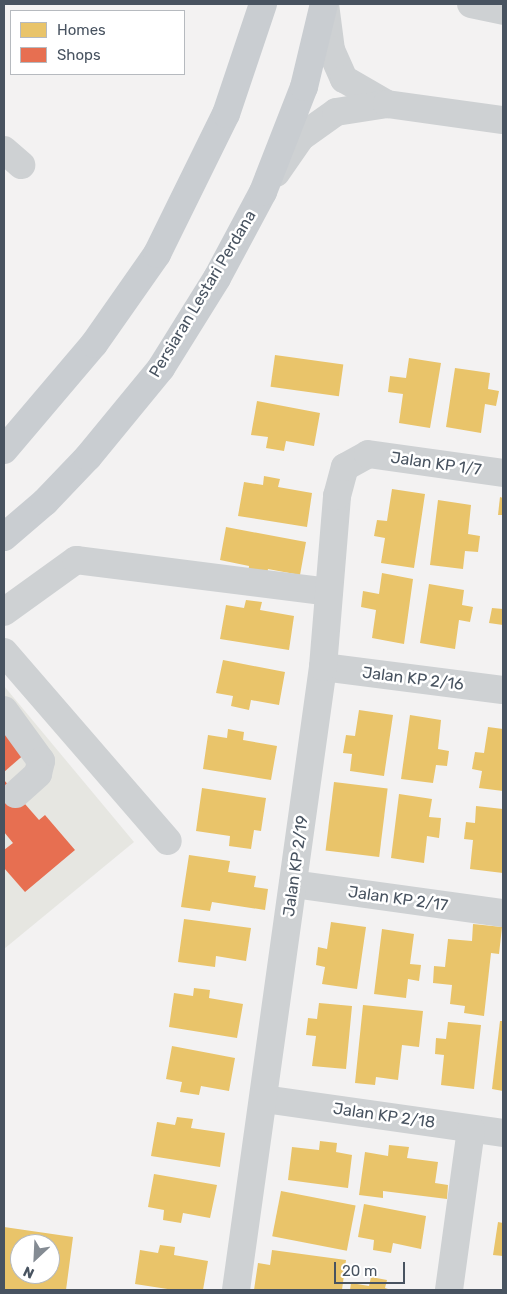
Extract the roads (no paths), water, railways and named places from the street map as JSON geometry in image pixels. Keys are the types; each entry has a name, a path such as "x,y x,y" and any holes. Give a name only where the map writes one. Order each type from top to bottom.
{"main road":[{"path":"4,450 94,344 156,254 226,114 263,4"},
{"name":"Persiaran Lestari Perdana","path":"4,537 45,502 88,457 161,368 217,278 263,192 304,87 325,4"}],"street":[{"path":"325,4 331,50 344,79 387,104"},
{"path":"471,4 503,12"},
{"path":"263,192 301,137 336,112 387,104 503,120"},
{"name":"Jalan KP 1/7","path":"368,454 503,473"},
{"name":"Jalan KP 2/19","path":"236,1290 323,667 337,496 345,467 368,454"},
{"path":"4,612 76,560 330,592"},
{"path":"4,652 168,840"},
{"name":"Jalan KP 2/16","path":"323,667 503,690"},
{"path":"4,710 40,761 38,774 16,794"},
{"name":"Jalan KP 2/17","path":"293,884 503,913"},
{"name":"Jalan KP 2/18","path":"264,1099 503,1133"},
{"path":"449,1290 471,1129"}]}
